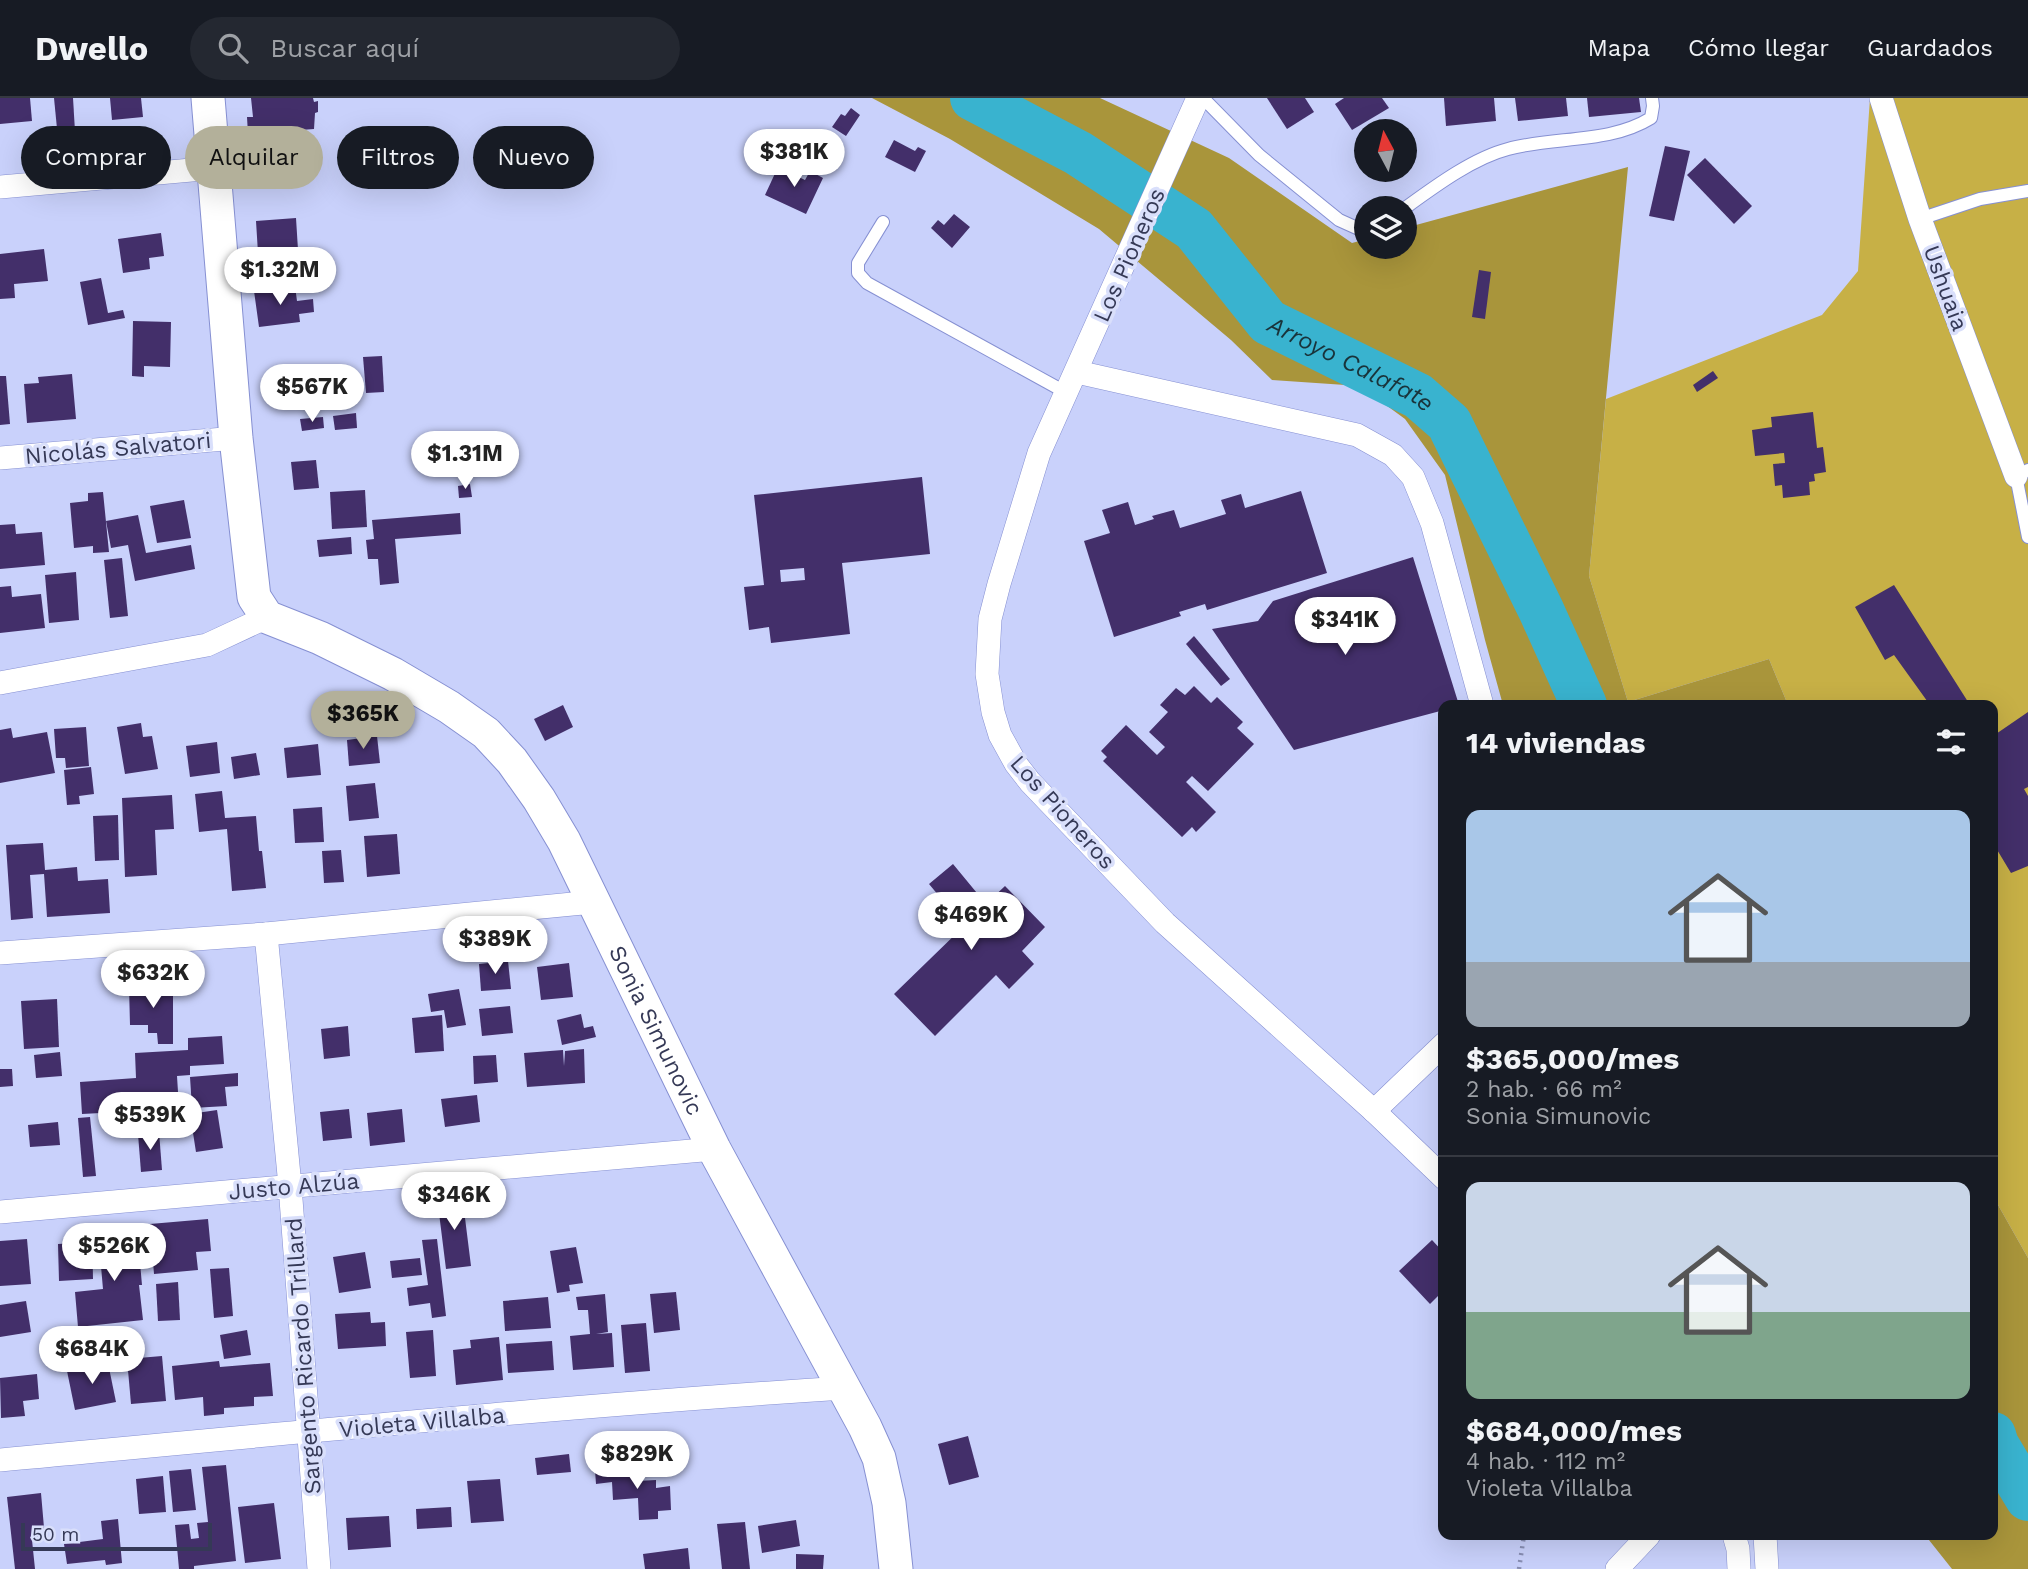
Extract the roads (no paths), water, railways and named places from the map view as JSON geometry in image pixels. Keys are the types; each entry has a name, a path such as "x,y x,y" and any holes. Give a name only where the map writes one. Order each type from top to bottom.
{"street":[{"path":"208,98 210,126"},
{"name":"Los Pioneros","path":"1201,98 1039,453 990,619 987,674 993,712 1000,735 1016,764 1030,782 1165,923 1438,1172"},
{"name":"Ushuaia","path":"1881,98 1920,219 2022,473"},
{"path":"0,187 185,171"},
{"path":"0,682 207,645 267,617 254,597 236,438 216,189"},
{"path":"1077,372 1357,435 1393,454 1413,477 1432,523 1481,700"},
{"name":"Nicolás Salvatori","path":"0,458 236,438"},
{"name":"Sonia Simunovic","path":"267,617 320,638 393,674 449,706 486,733 512,761 539,799 564,841 715,1149 879,1458 889,1503 896,1569"},
{"path":"0,953 266,934 593,902"},
{"name":"Sargento Ricardo Trillard","path":"266,934 290,1186 319,1569"},
{"path":"1374,1111 1438,1050"},
{"name":"Justo Alzúa","path":"0,1212 715,1149"},
{"name":"Violeta Villalba","path":"0,1460 309,1431 844,1388"},
{"path":"1617,1569 1644,1540"},
{"path":"1735,1540 1739,1569"},
{"path":"1765,1540 1767,1569"}],"lane":[{"path":"1201,98 1259,155 1339,220 1354,227"},
{"path":"1417,200 1477,162 1507,149 1635,128 1651,118 1652,98"},
{"path":"1920,219 1980,199 2028,191"},
{"path":"883,222 858,263 858,273 867,283 1067,393"},
{"path":"2022,473 2028,537"}],"waterway":[{"name":"Arroyo Calafate","path":"973,98 1078,153 1194,229 1268,322 1418,396 1449,423 1541,610 1582,700"},
{"name":"Arroyo Calafate","path":"1998,1448 2028,1498"}]}
